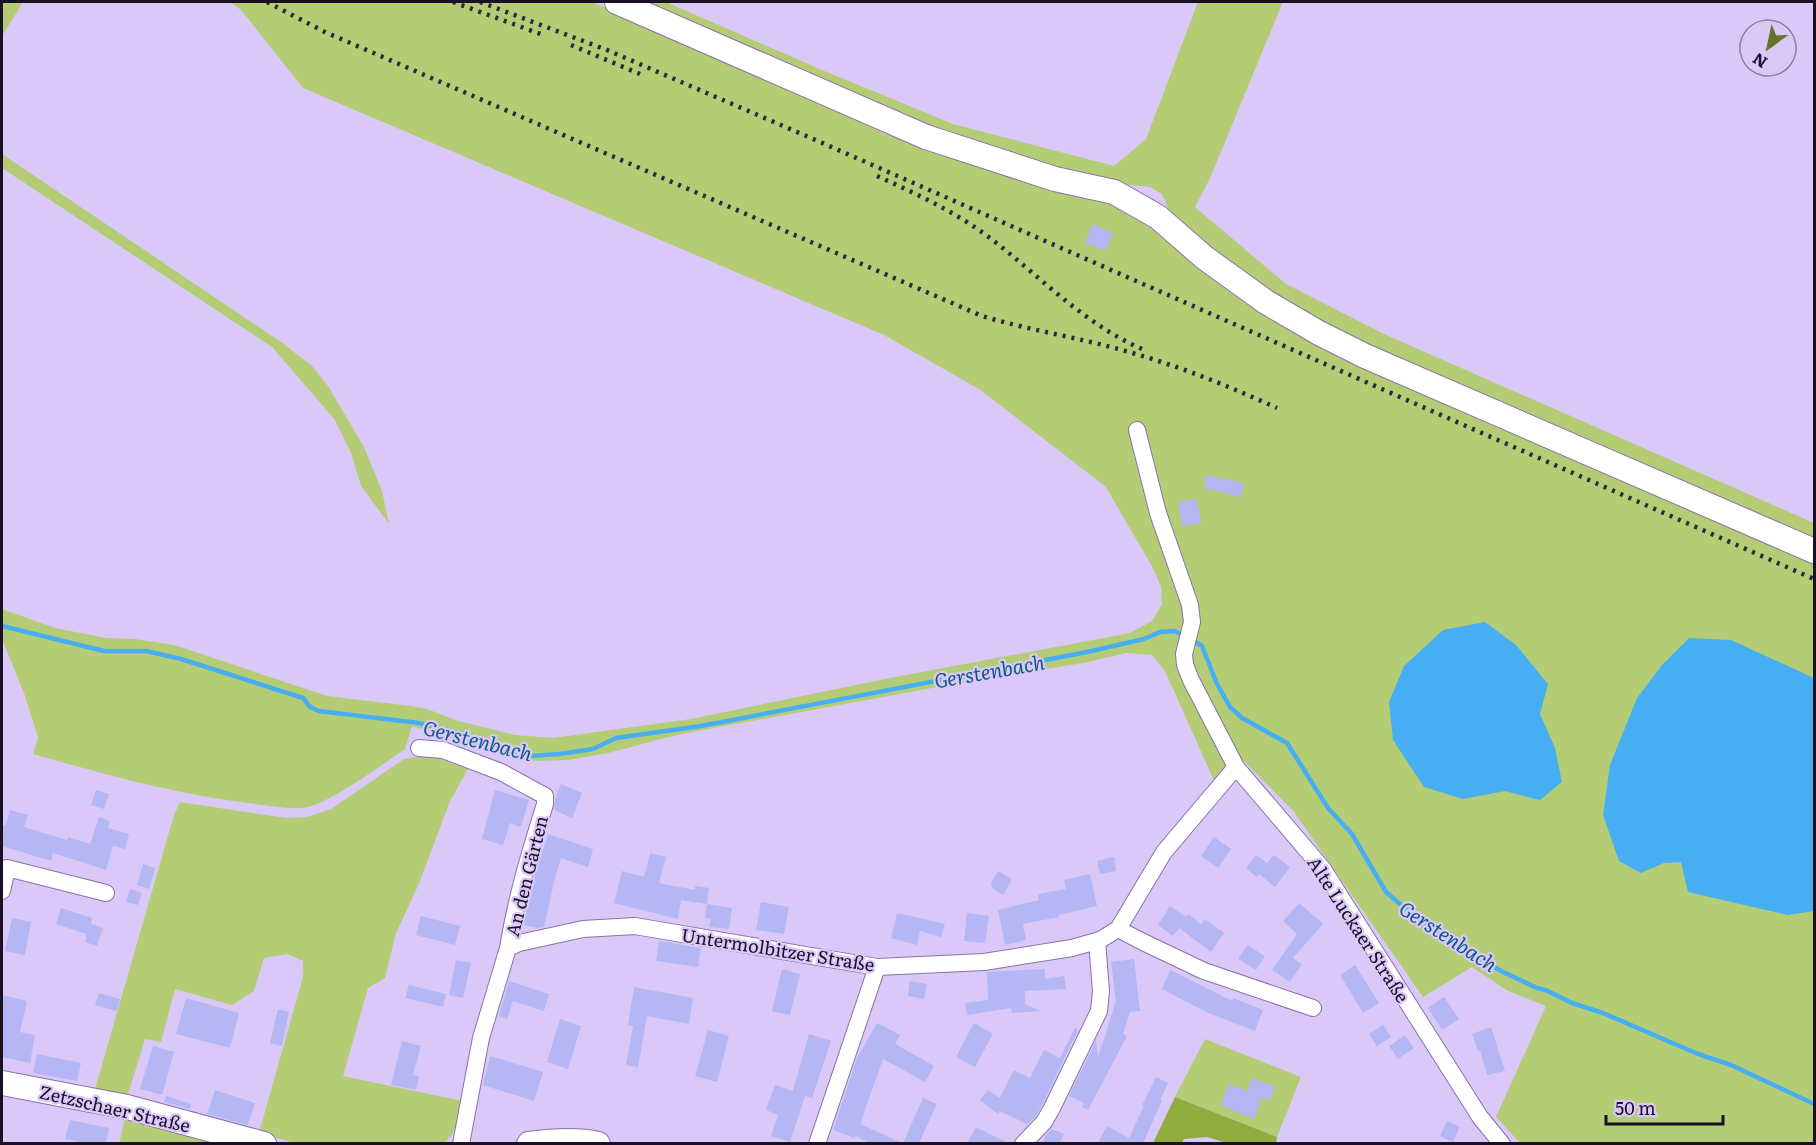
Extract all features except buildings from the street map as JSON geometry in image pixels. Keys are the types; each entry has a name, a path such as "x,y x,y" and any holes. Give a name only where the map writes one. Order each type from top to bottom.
{"street":[{"path":"618,2 926,137 1054,179 1114,192 1158,217 1205,258 1266,302 1319,333 1365,356 1815,551"},
{"name":"Alte Luckaer Straße","path":"1137,430 1158,513 1190,605 1192,622 1184,654 1185,665 1191,680 1236,767 1323,869 1480,1117 1502,1143"},
{"name":"An den Gärten","path":"419,748 442,750 501,772 545,796 545,804 525,868 508,948"},
{"name":"Untermolbitzer Straße","path":"508,948 519,943 583,929 635,926 877,967 984,962 1071,948 1097,941 1118,929 1164,852 1236,767"},
{"path":"2,891 4,868 106,893"},
{"path":"1118,929 1204,971 1313,1008"},
{"path":"1023,1143 1044,1122 1099,1011 1101,991 1097,941"},
{"path":"461,1143 481,1038 508,948"},
{"path":"817,1143 877,967"},
{"name":"Zetzschaer Straße","path":"2,1083 127,1107 264,1143"},
{"path":"529,1143 586,1141 598,1143"}],"green space":[{"path":"2,2 23,2 2,36"},
{"path":"230,2 591,2 623,14 883,133 955,157 1103,192 1208,267 1814,559 1814,1143 1520,1143 1496,1117 1546,1006 1508,991 1472,967 1423,997 1294,812 1244,761 1215,783 1165,671 1152,655 1126,653 1083,663 681,734 608,753 569,760 532,761 412,726 405,749 340,792 313,806 302,808 275,807 166,789 33,754 38,737 24,693 2,639 2,609 55,628 106,638 135,639 174,645 327,696 411,706 427,709 458,721 515,735 553,738 691,719 890,678 1130,633 1152,621 1162,604 1161,587 1154,570 1106,487 979,389 884,335 303,88 241,10"},
{"path":"628,2 666,2 953,124 1114,166 1146,139 1198,2 1283,2 1210,178 1195,207 1286,284 1384,334 1814,523 1814,543 1356,343 1251,283 1169,211 1162,194 1150,187 1128,185 1088,173 1043,166 1004,156"},
{"path":"2,154 281,342 312,366 328,386 364,447 382,491 389,524 361,486 351,453 335,420 272,347 2,168"},
{"path":"421,756 437,758 468,769 450,801 418,886 396,933 385,978 368,988 343,1076 463,1101 458,1124 448,1139 444,1143 295,1143 259,1133 303,977 303,961 287,954 264,958 254,991 232,1005 175,989 161,1042 145,1039 126,1101 93,1096 174,815 180,802 286,818 307,817 331,809 404,759"},
{"path":"1205,1039 1301,1077 1277,1137 1175,1097"},
{"path":"1175,1097 1277,1137 1276,1143 1227,1143 1207,1137 1184,1139 1182,1143 1153,1143"},
{"path":"125,1118 227,1144 119,1144"}],"water":[{"path":"1485,622 1516,645 1548,684 1540,714 1555,748 1562,782 1540,800 1505,791 1463,799 1424,787 1393,740 1389,702 1404,666 1443,630"},
{"path":"1689,638 1731,640 1814,678 1814,911 1788,915 1688,892 1681,862 1664,863 1641,873 1619,861 1603,815 1610,765 1637,698 1662,665"}],"waterway":[{"name":"Gerstenbach","path":"2,626 104,651 146,651 181,659 303,698 310,707 319,711 419,723 466,735 530,756 593,749 616,738 701,726 1087,652 1144,639 1160,632 1175,631 1184,636"},
{"name":"Gerstenbach","path":"1192,640 1202,646 1217,684 1230,707 1242,718 1287,743 1328,808 1352,834 1386,892 1407,910 1501,971 1572,1003 1603,1013 1698,1054 1731,1065 1814,1104"}],"railway":[{"path":"267,2 325,32 982,316 1147,358 1213,381 1277,408"},
{"path":"453,2 546,36"},
{"path":"480,2 607,50 811,138 1814,579"},
{"path":"571,45 640,74"},
{"path":"877,176 933,203 973,226 1080,312 1120,338 1142,349"}]}
